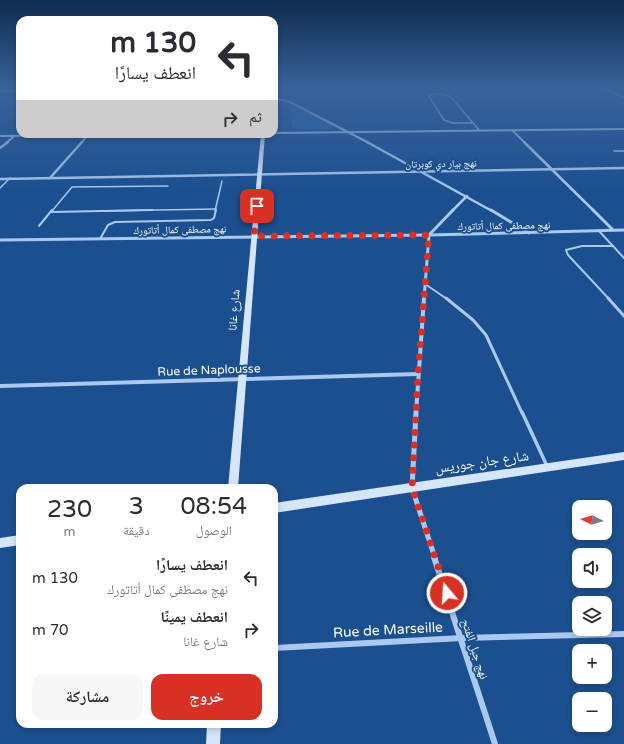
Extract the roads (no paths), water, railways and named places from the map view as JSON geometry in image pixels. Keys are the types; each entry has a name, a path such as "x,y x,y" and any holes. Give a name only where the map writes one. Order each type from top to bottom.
{"main road":[{"name":"شارع غانا","path":"233,484 263,138"},
{"name":"شارع جان جوريس","path":"278,507 624,456"},
{"path":"0,543 16,541"},
{"path":"213,744 214,728"}],"street":[{"path":"333,124 467,196 529,233"},
{"path":"278,133 624,129"},
{"path":"512,130 613,230"},
{"path":"0,136 14,136"},
{"path":"0,148 14,136"},
{"path":"50,178 85,138"},
{"name":"نهج بيار دي كوبرتان","path":"0,178 624,168"},
{"path":"429,235 467,196"},
{"name":"نهج مصطفى كمال أتاتورك","path":"1,240 429,235 624,230"},
{"name":"نهج جبل الفتح","path":"429,235 418,374 412,488 496,744"},
{"name":"Rue de Naplousse","path":"0,386 418,374"},
{"name":"Rue de Marseille","path":"278,648 462,638 624,634"}],"lane":[{"path":"474,124 479,130"},
{"path":"614,151 624,151"},
{"path":"0,188 10,178"},
{"path":"100,239 106,227 111,223 209,221 214,218 222,181"},
{"path":"39,226 72,188 168,186"},
{"path":"51,212 216,209"},
{"path":"599,231 624,258"},
{"path":"613,246 580,246 570,247 566,250 568,255 624,316"},
{"path":"425,284 464,311 477,323 486,335 548,467"}]}
